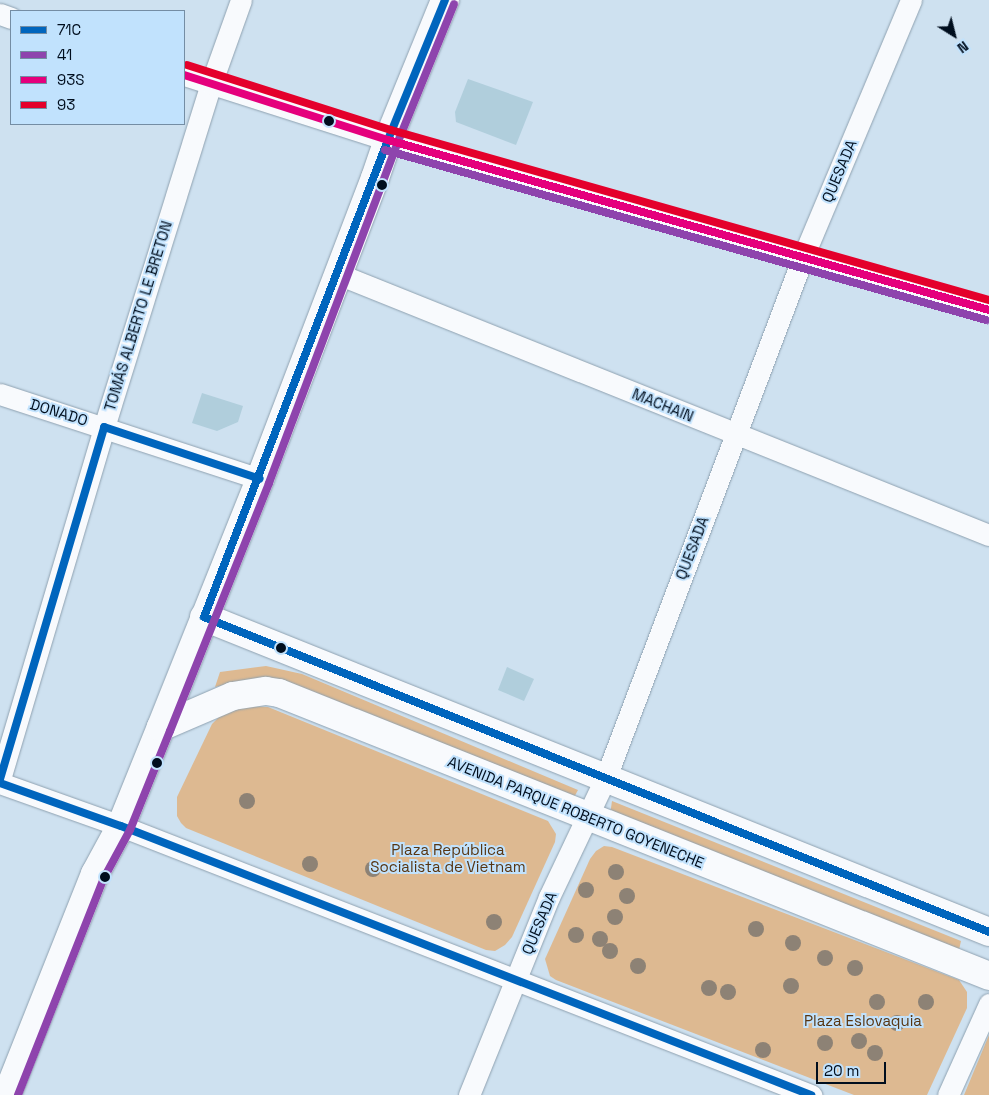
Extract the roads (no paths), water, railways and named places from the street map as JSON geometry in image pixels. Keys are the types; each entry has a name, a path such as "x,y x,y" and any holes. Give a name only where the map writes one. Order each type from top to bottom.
{"main road":[{"path":"7,1095 95,874 121,826 161,727 260,479 388,140 445,0"},
{"path":"204,617 989,932"},
{"name":"AVENIDA PARQUE ROBERTO GOYENECHE","path":"161,727 233,696 266,691 279,693 989,976"}],"street":[{"name":"TOMÁS ALBERTO LE BRETON","path":"0,779 104,426 211,84 240,0"},
{"name":"QUESADA","path":"469,1095 549,898 606,778 803,257 911,0"},
{"path":"185,75 388,140 989,310"},
{"name":"MACHAIN","path":"338,274 989,535"},
{"name":"DONADO","path":"0,394 104,426 260,479"},
{"path":"0,783 121,826 811,1095"},
{"path":"948,1095 989,1004"}],"park label":[{"name":"Plaza República Socialista de Vietnam","path":"448,858"},
{"name":"Plaza Eslovaquia","path":"863,1021"}]}
